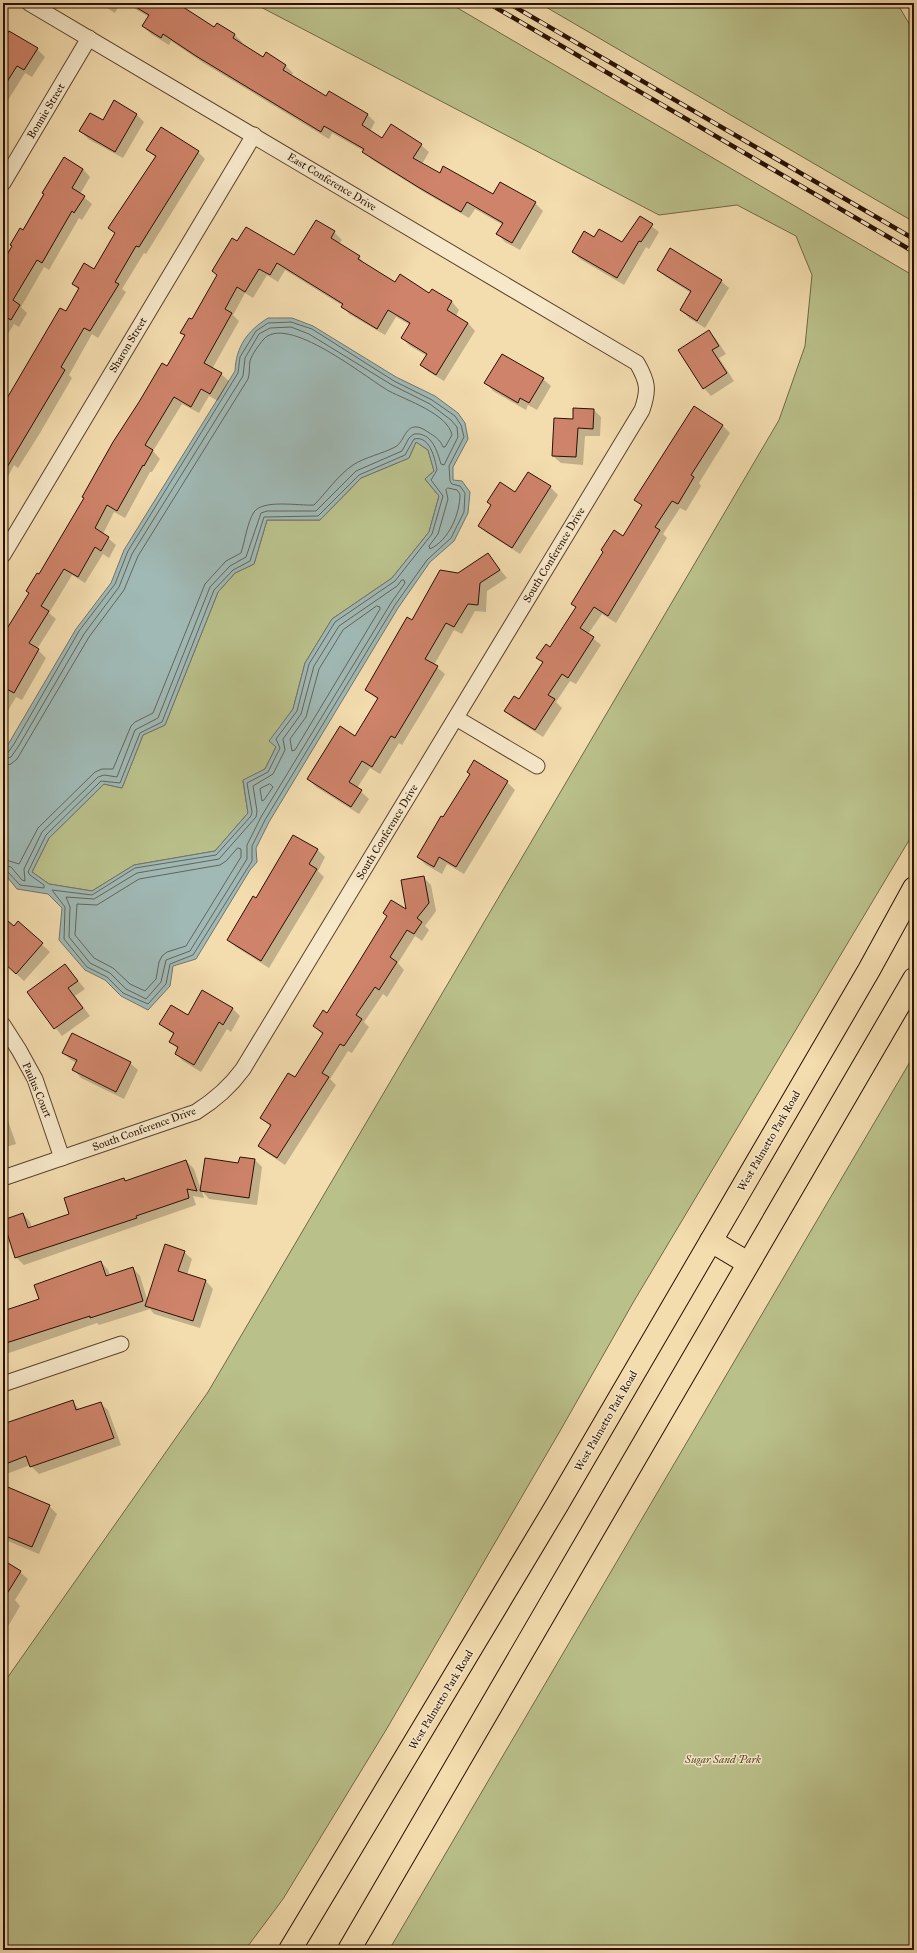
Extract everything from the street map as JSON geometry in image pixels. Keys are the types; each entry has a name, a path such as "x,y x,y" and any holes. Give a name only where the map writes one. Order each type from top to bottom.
{"main road":[{"name":"West Palmetto Park Road","path":"290,1950 557,1505 869,970 914,888"},
{"path":"349,1950 914,979"},
{"path":"711,1241 748,1263"}],"street":[{"name":"East Conference Drive","path":"29,3 636,362"},
{"name":"Bonnie Street","path":"3,183 89,38"},
{"name":"Sharon Street","path":"3,555 254,135"},
{"name":"South Conference Drive","path":"3,1178 196,1112 222,1094 233,1082 243,1069 642,410 647,394 646,378 636,362"},
{"path":"456,718 537,766"},
{"name":"Paulus Court","path":"3,1025 19,1050 34,1080 62,1158"},
{"path":"3,1384 121,1344"}],"green space":[{"path":"253,3 449,3 914,276 914,832 634,1301 386,1730 283,1899 245,1950 3,1950 3,1684 208,1392 779,420 805,346 812,275 796,236 737,205 659,215"},
{"path":"539,3 897,3 914,32 914,222"},
{"path":"416,442 428,450 434,471 425,479 439,496 429,532 392,578 332,619 305,663 293,709 270,741 276,747 265,769 243,781 248,813 215,851 134,865 92,891 49,884 32,872 49,838 104,784 122,788 143,735 165,725 218,592 235,573 254,564 267,520 320,520 361,478 409,458"},
{"name":"Sugar Sand Park","path":"914,1055 914,1950 389,1950"}],"water":[{"path":"268,318 292,318 313,326 396,377 435,396 458,413 465,423 468,439 453,467 453,480 462,481 470,492 468,513 454,541 430,562 398,608 269,822 256,848 257,862 250,870 196,959 173,966 170,986 148,1010 121,996 105,980 85,970 59,940 62,908 48,894 17,889 3,872 3,753 76,629 111,583 124,550 235,371 240,347 244,340 254,328","holes":["416,442 428,450 434,471 425,479 439,496 429,532 392,578 332,619 305,663 293,709 269,741 276,747 265,769 243,780 248,813 215,851 134,865 92,891 49,884 32,872 49,838 104,784 122,788 143,735 165,725 218,592 235,573 254,564 267,520 320,520 361,478 409,458"]}],"building":[{"path":"129,3 177,3 214,27 217,23 235,34 233,38 263,57 266,52 286,65 283,70 326,96 329,91 368,114 362,125 382,138 391,124 422,144 413,158 440,173 443,166 493,194 500,182 536,202 512,243 496,234 503,223 467,202 461,212 362,152 364,149 324,126 321,132 196,56 163,34 161,38 142,26 149,15"},
{"path":"9,31 38,48 24,70 17,66 3,88 3,40"},
{"path":"114,100 137,114 115,152 79,131 90,113 103,120"},
{"path":"161,127 199,151 139,247 136,246 115,282 119,284 90,331 84,328 61,367 65,370 3,474 3,405 60,308 66,311 79,288 72,284 84,263 94,269 115,233 108,228 156,156 146,150"},
{"path":"64,157 83,169 72,188 85,196 74,213 72,211 42,263 37,260 13,300 20,305 11,320 4,316 3,318 3,262 12,246 10,245 20,228 23,230 44,194 42,193"},
{"path":"640,216 653,224 641,242 639,241 617,278 572,252 584,231 594,237 599,229 622,242"},
{"path":"316,220 335,231 331,238 360,256 358,259 395,282 400,274 429,293 432,289 452,301 447,310 468,323 436,375 420,365 427,354 401,338 410,323 388,310 377,329 341,307 343,304 277,263 270,275 259,269 245,292 237,287 225,309 232,313 204,363 222,373 210,394 201,389 191,407 174,397 145,445 153,450 117,511 107,505 95,528 109,537 101,551 95,547 78,577 64,569 41,606 49,611 29,643 39,649 14,693 3,687 3,635 29,593 26,591 37,573 39,574 84,498 82,497 113,442 162,363 167,366 185,335 180,333 189,318 192,319 217,275 212,271 232,238 237,241 246,227 294,255"},
{"path":"670,248 722,280 697,321 680,310 691,291 657,270"},
{"path":"709,330 719,346 712,350 727,373 703,389 678,350"},
{"path":"502,354 544,378 529,403 520,398 518,403 484,383"},
{"path":"694,406 723,425 691,475 694,477 678,504 672,501 655,527 660,530 608,616 594,607 580,628 594,637 568,678 562,674 548,695 555,699 535,730 504,711 514,696 519,699 543,662 536,658 546,644 550,647 576,607 571,604 603,552 601,550 614,530 623,536 642,505 634,500"},
{"path":"573,408 594,409 593,429 578,428 576,457 552,456 554,418 573,419"},
{"path":"528,472 551,486 512,548 478,526 491,505 487,502 500,482 515,492"},
{"path":"488,553 500,570 480,583 478,605 468,604 454,627 446,623 425,659 438,666 395,738 391,736 372,767 362,761 349,782 362,790 351,807 307,779 340,726 355,736 378,698 365,690 407,617 412,620 440,570 458,573"},
{"path":"474,760 508,781 456,867 439,857 434,867 417,857 441,816 443,817 470,774 467,772"},
{"path":"293,835 318,849 309,864 317,869 261,961 227,940 253,896 256,898"},
{"path":"424,876 429,903 417,918 422,922 414,934 407,930 390,957 397,962 379,990 375,987 356,1015 362,1019 344,1046 340,1044 322,1073 329,1077 277,1158 258,1146 271,1125 260,1118 288,1073 295,1077 323,1033 313,1026 323,1010 327,1013 352,973 387,916 383,913 391,900 406,909 401,880"},
{"path":"3,917 14,926 18,921 43,943 16,974 3,962"},
{"path":"65,964 78,981 68,988 83,1008 54,1029 27,992"},
{"path":"202,990 233,1008 223,1025 219,1022 194,1065 175,1054 178,1047 169,1042 174,1033 159,1024 171,1005 188,1015"},
{"path":"72,1033 131,1062 116,1092 72,1070 77,1060 62,1053"},
{"path":"240,1157 255,1159 249,1198 200,1191 205,1158 238,1163"},
{"path":"186,1160 197,1191 187,1189 189,1198 136,1216 137,1218 15,1258 3,1220 23,1213 28,1228 69,1214 64,1198 124,1178 125,1181"},
{"path":"165,1244 185,1251 178,1271 206,1280 193,1321 145,1306"},
{"path":"101,1261 106,1276 133,1267 143,1301 90,1318 90,1316 3,1344 3,1311 39,1299 34,1285"},
{"path":"73,1400 76,1410 101,1402 114,1438 30,1467 26,1456 3,1465 3,1424"},
{"path":"3,1485 50,1505 32,1547 3,1535"},
{"path":"3,1560 21,1571 3,1600"}],"railway":[{"path":"488,3 914,252"},
{"path":"508,3 914,239"}]}
